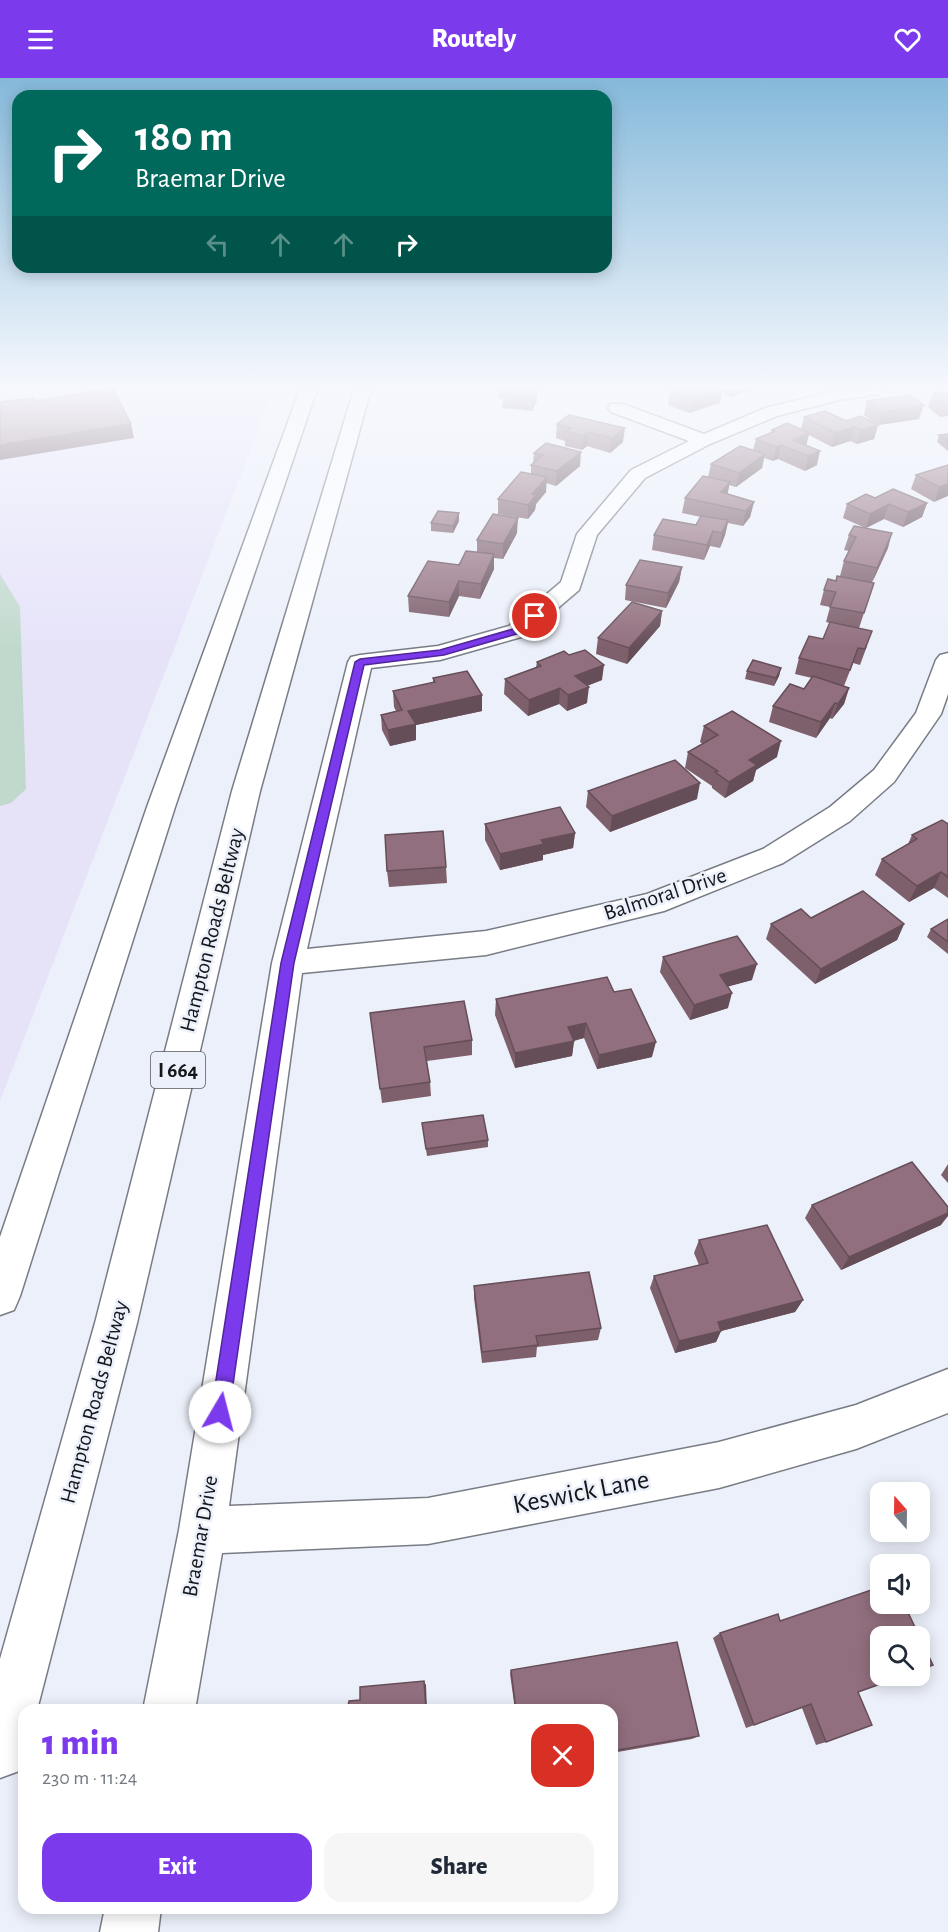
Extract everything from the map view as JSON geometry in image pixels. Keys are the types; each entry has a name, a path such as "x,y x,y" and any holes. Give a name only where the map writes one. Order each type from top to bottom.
{"main road":[{"path":"0,1296 161,807 278,476"},
{"name":"Hampton Roads Beltway","path":"0,1752 116,1323 246,791 338,476"},
{"name":"Braemar Drive","path":"170,1704 202,1530 288,963 360,662 440,653 517,631 571,585 587,534 637,476"},
{"name":"Balmoral Drive","path":"288,963 486,943 653,903 773,856 840,814 884,776 927,714 948,660"},
{"name":"Keswick Lane","path":"202,1530 429,1521 719,1465 856,1427 948,1391"},
{"path":"129,1932 132,1914"}],"shaded area":[{"path":"0,476 241,476 0,1101"}],"green space":[{"path":"0,574 20,607 26,789 11,803 0,806"}],"building":[{"path":"518,476 547,477 532,494 536,495 528,505 498,499"},
{"path":"703,476 730,482 721,492 754,502 746,511 685,498"},
{"path":"917,476 948,476 948,484 939,487"},
{"path":"893,489 927,503 908,512 889,504 870,514 847,504 866,494 875,498"},
{"path":"438,511 459,513 453,526 431,523"},
{"path":"493,514 518,518 503,544 477,540"},
{"path":"701,516 728,520 722,533 713,531 707,545 654,535 663,519 696,525"},
{"path":"854,526 892,533 877,568 844,561 856,537 849,535"},
{"path":"466,551 494,554 481,584 459,581 449,602 408,596 428,561 459,565"},
{"path":"640,560 682,567 668,593 626,585"},
{"path":"837,576 874,583 864,613 830,607 836,592 824,590 828,579 836,581"},
{"path":"632,602 662,611 629,648 598,638"},
{"path":"830,622 872,631 865,649 858,648 850,670 799,658 809,636 823,639"},
{"path":"585,650 604,665 575,676 589,687 568,695 560,688 529,700 505,679 541,666 537,662 564,651 569,655"},
{"path":"753,660 781,668 776,678 747,671"},
{"path":"467,671 482,695 408,711 416,724 388,730 381,715 402,710 393,691 435,682 433,678"},
{"path":"813,676 849,688 821,722 773,706 790,684 804,689"},
{"path":"732,711 781,741 749,760 757,765 729,782 715,772 718,771 688,752 718,735 704,726"},
{"path":"675,760 700,783 612,816 588,791"},
{"path":"560,807 575,833 541,840 544,844 500,854 485,824"},
{"path":"942,820 948,824 948,877 941,872 917,886 882,859 917,839 912,835"},
{"path":"443,831 446,867 387,871 385,835"},
{"path":"863,891 904,924 821,969 771,924 801,909 811,918"},
{"path":"948,919 948,942 931,929"},
{"path":"737,936 757,964 720,975 732,993 694,1005 663,957"},
{"path":"607,977 614,992 631,989 656,1042 599,1055 586,1023 568,1027 574,1041 515,1053 496,999"},
{"path":"464,1001 472,1040 424,1047 430,1082 380,1089 370,1013"},
{"path":"483,1115 488,1140 426,1149 422,1123"},
{"path":"912,1162 948,1207 948,1213 849,1257 812,1205"},
{"path":"767,1225 803,1300 718,1322 721,1331 679,1341 654,1276 708,1263 699,1240"},
{"path":"589,1272 601,1328 536,1336 538,1345 482,1352 474,1286"},
{"path":"870,1590 870,1614 909,1614 914,1626 870,1626 870,1686 875,1686 858,1692 872,1725 826,1742 811,1704 754,1725 720,1633 778,1614 780,1621"},
{"path":"677,1642 699,1736 618,1750 618,1704 515,1704 511,1670"},
{"path":"424,1681 426,1704 348,1704 349,1701 360,1700 360,1687"}],"route":[{"path":"220,1412 288,963 360,662 440,653 517,631 535,616"}]}
